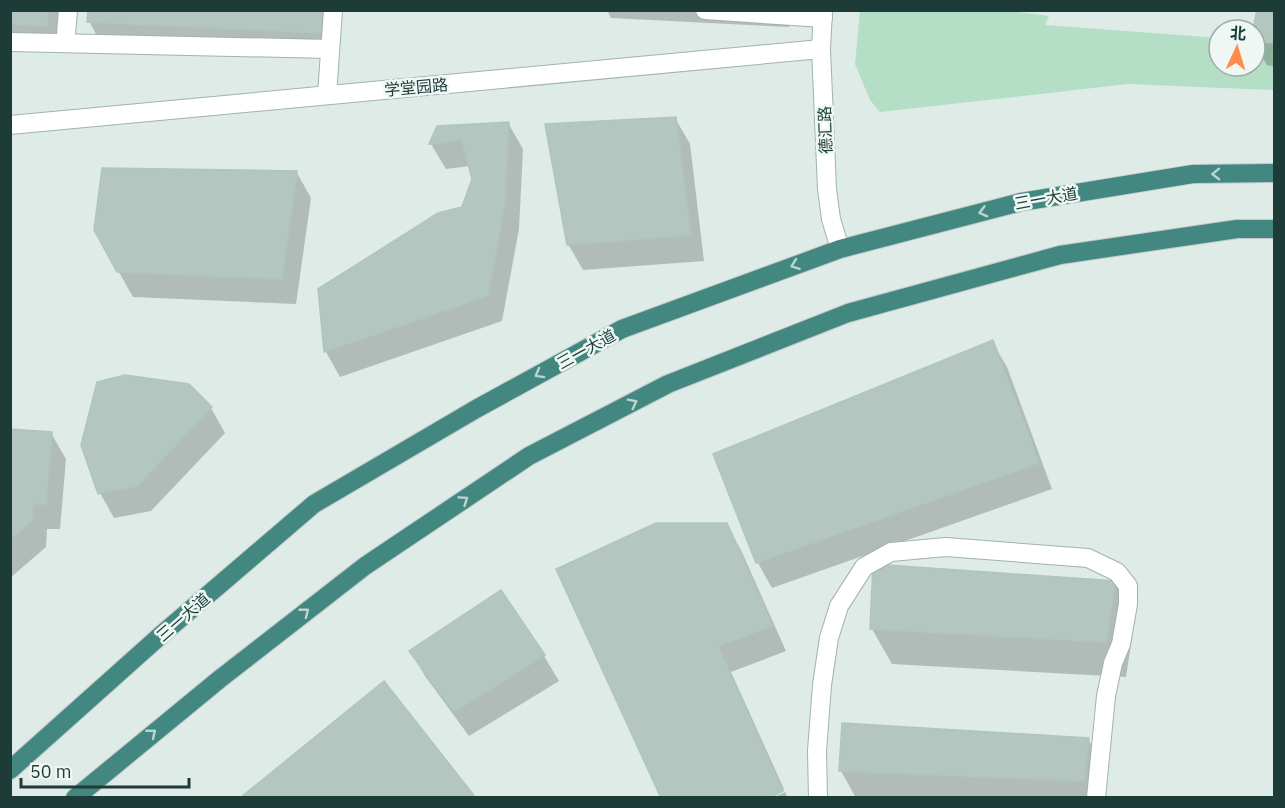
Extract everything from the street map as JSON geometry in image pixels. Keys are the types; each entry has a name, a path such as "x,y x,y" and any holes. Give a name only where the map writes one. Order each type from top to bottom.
{"highway":[{"name":"三一大道","path":"10,770 161,635 314,504 476,409 622,329 840,249 1021,202 1193,174 1275,173"},
{"path":"75,798 220,678 365,566 529,456 668,384 848,313 1060,255 1237,230 1275,229"}],"street":[{"path":"66,34 68,10"},
{"path":"327,95 333,10"},
{"path":"705,10 823,14"},
{"name":"德汇路","path":"823,14 821,49 827,189 831,219 840,249"},
{"path":"10,42 330,49"},
{"name":"学堂园路","path":"10,125 821,49"},
{"path":"818,798 817,751 822,685 829,638 839,606 864,567 891,552 946,547 1088,558 1117,572 1128,586 1128,604 1121,644 1113,663 1106,696 1096,798"}],"green space":[{"path":"860,11 1010,11 1049,16 1045,25 1207,37 1207,78 1267,78 1267,42 1274,43 1274,90 1128,84 880,112 870,100 855,64"}],"building":[{"path":"10,10 48,10 47,26 10,24"},
{"path":"88,10 322,10 321,33 87,22"},
{"path":"1257,10 1274,10 1274,43 1267,42 1267,18 1255,18"},
{"path":"676,117 691,235 567,245 545,124"},
{"path":"509,122 505,202 488,296 324,352 318,289 438,213 462,207 472,179 462,140 429,144 437,126"},
{"path":"102,168 297,171 282,279 117,272 94,230"},
{"path":"993,340 1039,463 756,563 713,454"},
{"path":"125,375 189,384 212,407 137,486 98,494 81,445 97,382"},
{"path":"10,429 52,432 46,504 33,504 32,521 10,540"},
{"path":"656,523 727,523 773,626 718,646 783,791 769,798 661,798 556,569"},
{"path":"873,564 1116,581 1106,642 870,629"},
{"path":"501,590 545,655 454,712 409,651"},
{"path":"384,681 476,798 240,798"},
{"path":"842,723 1089,738 1084,781 839,771"}]}
